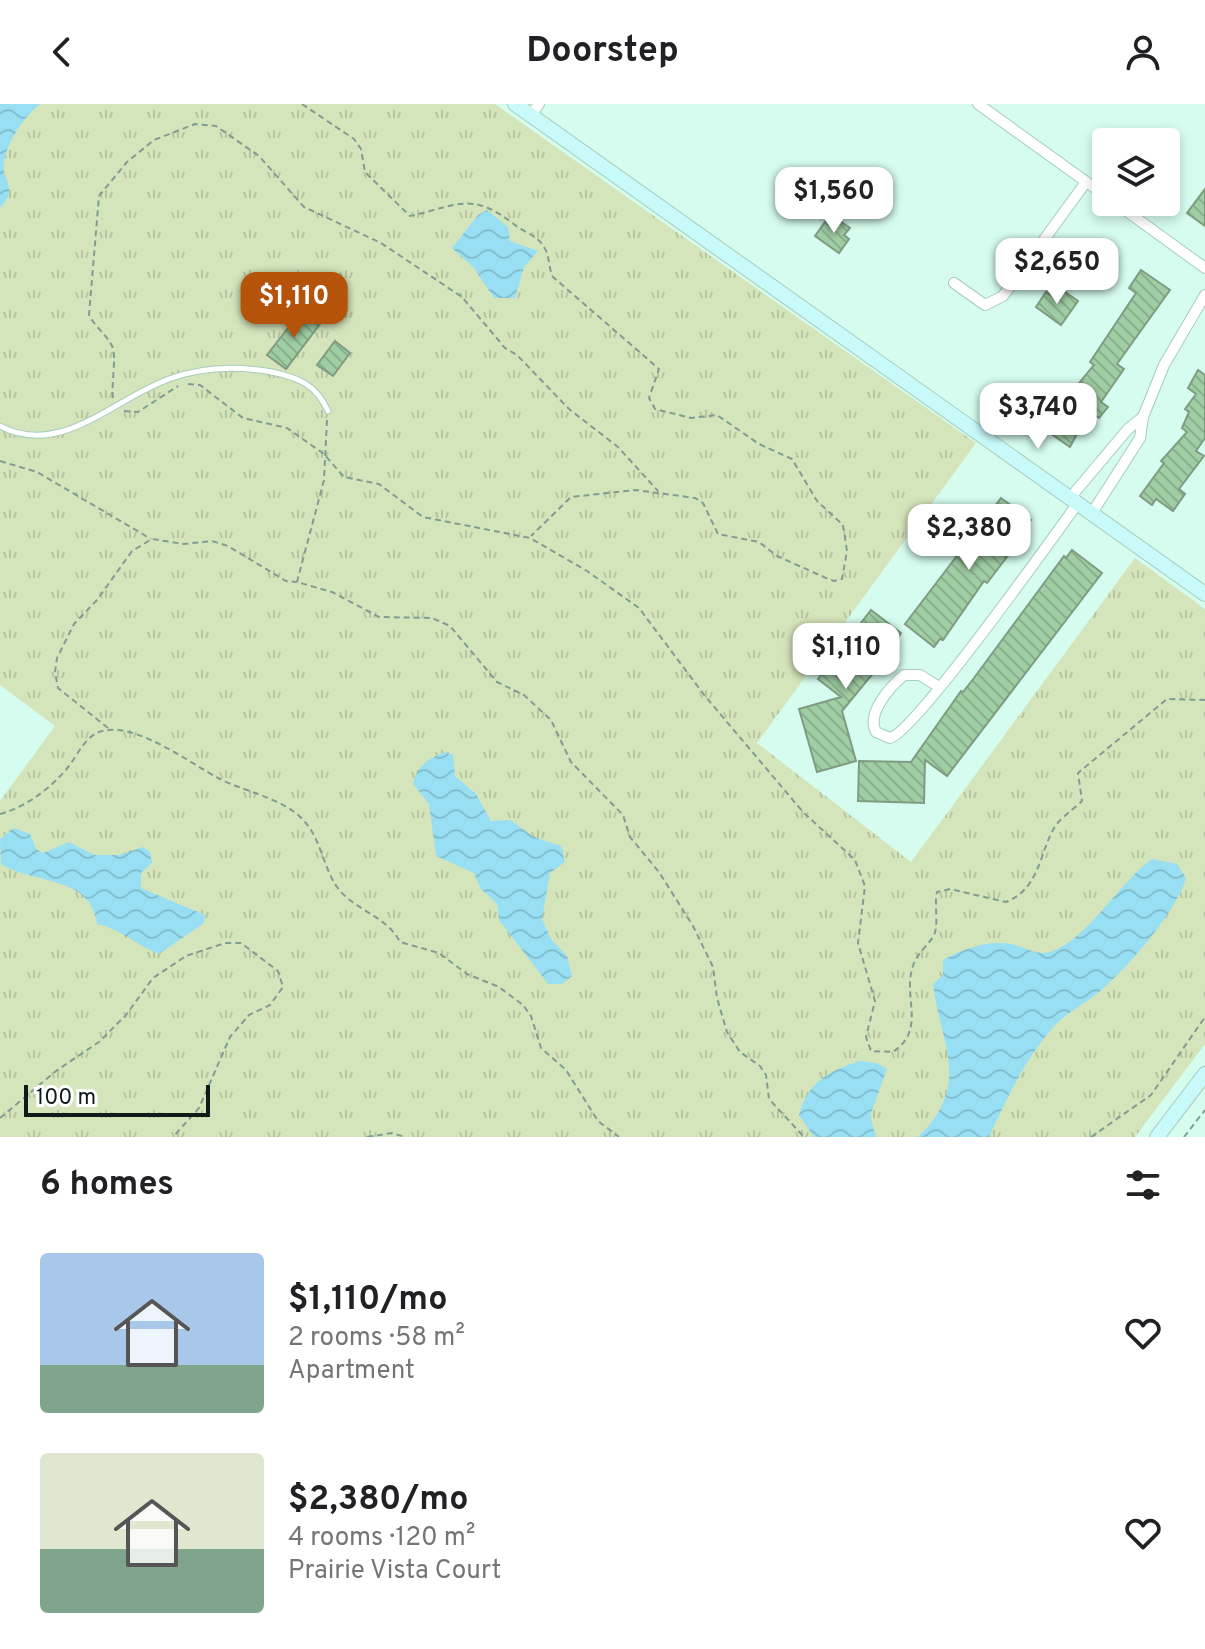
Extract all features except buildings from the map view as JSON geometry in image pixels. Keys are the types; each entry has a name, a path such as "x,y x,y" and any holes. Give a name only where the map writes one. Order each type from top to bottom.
{"street":[{"path":"515,104 535,109 1205,594"},
{"path":"978,104 1092,186"},
{"path":"954,283 985,305 1003,296 1086,182"},
{"path":"1133,216 1205,268"},
{"path":"1092,513 1140,438 1143,417 1177,340 1205,295"},
{"path":"939,687 920,675 904,675 875,712 872,725 876,732 882,737 897,737 939,687 1128,429 1143,417"},
{"path":"1157,1137 1205,1074"}],"lane":[{"path":"0,426 20,436 44,437 69,429 167,379 222,368 296,377 319,391 328,411"}],"path":[{"path":"302,104 354,139 361,149 365,172 410,216 474,202 492,207 538,238 548,254 553,277 659,369 649,398 655,409 691,418 717,415 759,444 792,459 817,501 843,525 846,569 842,579 834,581 777,556 759,542 718,534 703,503 658,491 635,490 571,497 530,538"},
{"path":"658,491 618,447 569,409 517,355 505,348 462,297 381,243 304,207 279,182 270,166 216,126 195,124 154,140 127,162 99,196 89,315 94,327 112,344 115,355 111,384 116,405 123,411 138,412 172,389 186,384 200,385 234,412 287,428 324,454 344,477 379,484 423,517 530,538 605,583 639,608 705,696 803,812 855,860 865,886 858,943 875,1001 866,1037 871,1051 883,1054 902,1046 911,1033 914,1019 910,979 918,956 935,934 937,892 950,889 1006,902 1024,892 1038,869 1055,825 1082,801 1078,773 1167,699 1205,700"},
{"path":"297,582 320,495 328,411"},
{"path":"0,461 37,472 152,539 184,544 212,541 228,546 286,581 332,592 379,617 432,618 450,626 497,682 524,695 551,720 571,762 623,815 630,837 659,872 693,926 713,967 717,998 727,1032 740,1052 760,1066 773,1105 783,1111 804,1137"},
{"path":"152,539 132,551 97,600 74,624 57,658 55,672 58,688 109,729 187,757 219,778 241,785 302,818 338,889 364,913 391,926 400,942 439,953 467,974 499,987 523,1005 531,1016 541,1048 566,1070 598,1121 619,1137"},
{"path":"0,814 29,802 51,785 96,733 109,729"},
{"path":"0,1118 56,1071 99,1042 142,997 153,978 186,956 225,943 241,943 278,971 283,987 270,1005 249,1015 230,1037 199,1108 173,1137"},
{"path":"1091,1137 1151,1095 1205,1017"},
{"path":"1184,1137 1205,1110"},
{"path":"367,1137 392,1133 405,1137"}],"green space":[{"path":"0,104 495,104 976,443 757,743 911,862 1135,558 1205,609 1205,1044 1135,1137 0,1137 0,801 55,726 0,685"}],"water":[{"path":"0,104 40,104 22,123 9,146 4,169 9,195 0,208"},
{"path":"487,210 508,227 510,241 538,251 524,267 515,298 494,298 473,267 452,248 478,215"},
{"path":"445,752 453,755 455,776 476,794 491,821 510,820 534,837 561,846 565,862 550,873 542,919 551,939 567,956 572,976 562,984 548,984 499,920 497,904 480,888 474,873 436,856 429,804 413,784 424,764"},
{"path":"14,828 30,834 36,849 43,853 69,842 94,855 119,855 143,847 150,852 152,863 141,873 141,888 205,915 204,923 159,954 97,924 93,908 73,889 1,864 0,839"},
{"path":"1152,859 1177,864 1186,878 1172,908 1118,974 1065,1017 1040,1043 1023,1069 989,1137 918,1137 945,1099 949,1081 949,1063 933,984 943,975 943,960 987,944 1006,943 1041,953 1059,948 1086,927"},
{"path":"860,1061 877,1063 887,1069 870,1116 876,1137 814,1137 799,1115 808,1094 821,1079"}]}
